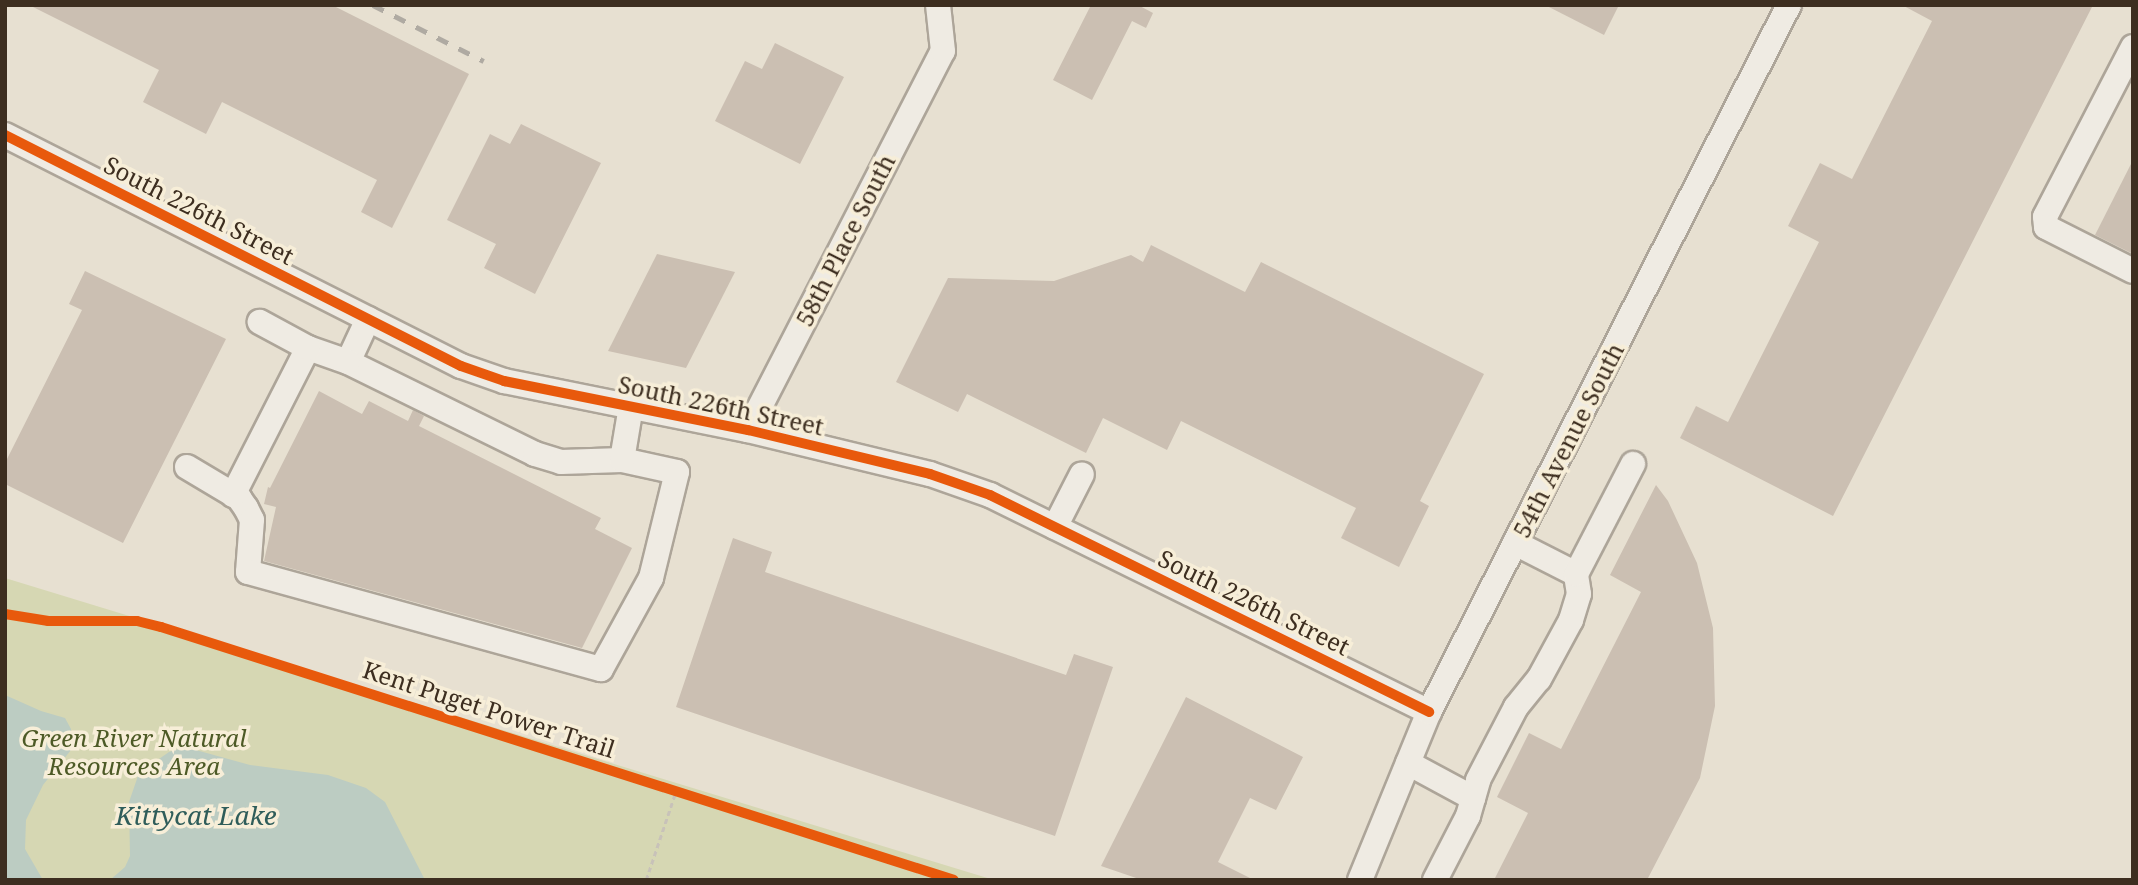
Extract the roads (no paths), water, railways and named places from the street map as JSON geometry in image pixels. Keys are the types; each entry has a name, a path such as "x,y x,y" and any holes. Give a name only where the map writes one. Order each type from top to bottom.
{"street":[{"name":"58th Place South","path":"748,430 943,51 938,5"},
{"name":"54th Avenue South","path":"1360,880 1429,712 1789,5"},
{"path":"2133,47 2045,217 2046,227 2133,271"},
{"name":"South 226th Street","path":"5,135 461,366 504,381 748,430 930,474 990,495 1429,712"},
{"path":"348,362 368,319"},
{"path":"187,467 233,495 246,508 252,520 248,572 601,669 651,578 677,472 622,460 561,462 535,454 348,362 308,348 260,322"},
{"path":"233,495 308,348"},
{"path":"622,460 632,406"},
{"path":"1435,880 1468,816 1478,780 1516,706 1539,679 1571,620 1579,594 1576,574 1633,464"},
{"path":"1055,527 1082,474"},
{"path":"1515,543 1576,574"},
{"path":"1408,763 1473,798"}],"water":[{"name":"Kittycat Lake","path":"5,695 65,718 71,729 71,750 43,785 26,820 25,849 43,880 5,880"},
{"name":"Kittycat Lake","path":"185,747 250,765 328,775 366,788 385,802 425,880 110,880 125,867 130,856 129,802 139,773 169,752"}],"railway":[{"path":"373,5 484,61"}],"park label":[{"name":"Green River Natural Resources Area","path":"134,752"}]}
